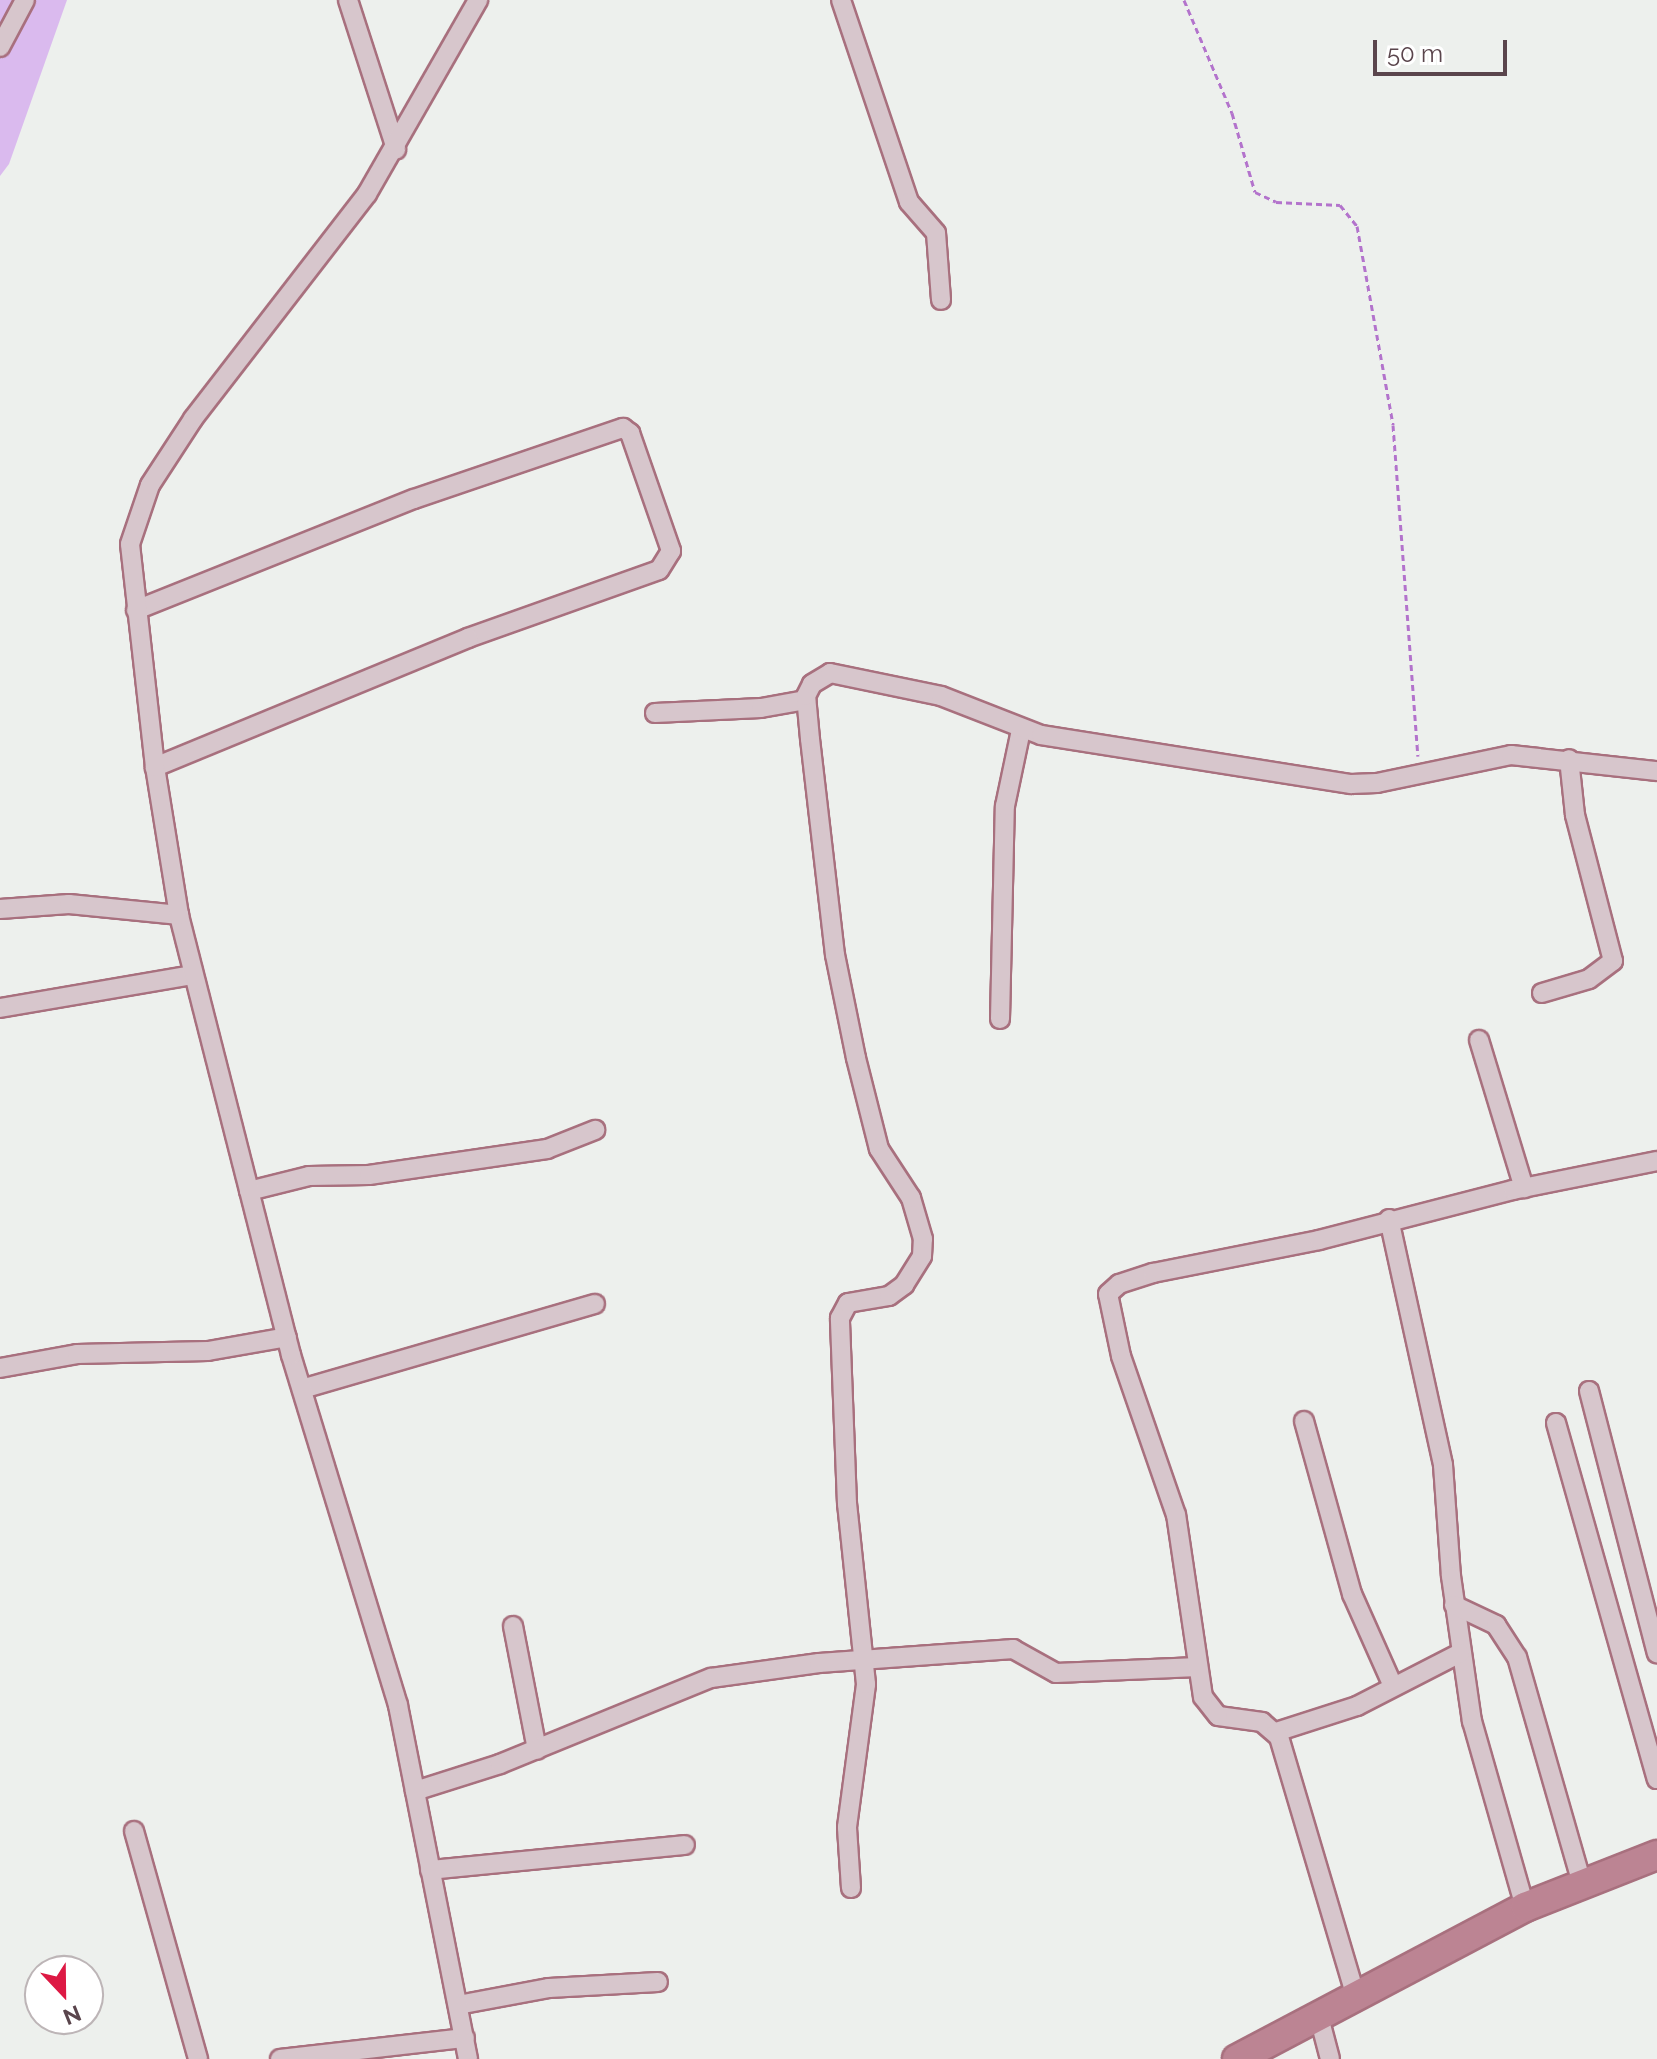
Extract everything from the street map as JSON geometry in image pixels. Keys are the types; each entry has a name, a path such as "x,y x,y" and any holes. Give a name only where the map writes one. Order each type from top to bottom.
{"highway":[{"path":"1237,2059 1525,1907 1657,1855"}],"street":[{"path":"0,47 25,0"},
{"path":"348,0 396,149"},
{"path":"468,2059 398,1705 287,1337 179,915 155,767 130,544 150,485 193,419 396,149 478,0"},
{"path":"841,0 909,202 936,233 941,300"},
{"path":"136,610 399,505 623,428 630,433 671,551 671,559 659,570 468,638 155,767"},
{"path":"851,1888 847,1827 866,1706 865,1660 847,1504 840,1311 848,1303 889,1296 904,1285 922,1256 923,1239 911,1198 879,1149 835,955 806,700 812,684 830,673 941,696 1021,730 1351,784 1419,774 1475,759 1569,759 1657,771"},
{"path":"655,713 761,708 806,700"},
{"path":"1000,1019 1005,806 1021,730"},
{"path":"1542,993 1589,979 1613,961 1575,815 1569,759"},
{"path":"0,909 69,904 179,915"},
{"path":"0,1008 193,975"},
{"path":"1479,1040 1524,1188"},
{"path":"249,1191 309,1176 369,1175 547,1149 595,1130"},
{"path":"1356,1997 1276,1732 1262,1722 1218,1716 1203,1697 1176,1515 1125,1367 1108,1294 1119,1284 1153,1273 1319,1240 1389,1219 1657,1161"},
{"path":"1389,1219 1443,1465 1460,1653 1486,1783 1525,1907"},
{"path":"302,1389 595,1304"},
{"path":"0,1368 77,1354 208,1351 287,1337"},
{"path":"1589,1391 1657,1653"},
{"path":"1304,1421 1352,1594 1393,1686"},
{"path":"1556,1423 1657,1779"},
{"path":"1454,1605 1496,1625 1517,1657 1582,1883"},
{"path":"513,1626 537,1750"},
{"path":"415,1791 537,1750 702,1680 865,1660 1019,1649 1056,1673 1198,1667"},
{"path":"1276,1732 1329,1717 1460,1653"},
{"path":"134,1831 198,2059"},
{"path":"430,1870 685,1845"},
{"path":"458,2005 549,1988 658,1982"},
{"path":"1319,2017 1330,2059"},
{"path":"280,2059 465,2038"}],"path":[{"path":"1184,0 1232,113 1255,192 1276,202 1340,205 1357,226 1393,425 1419,774"}],"shaded area":[{"path":"0,0 67,0 9,164 0,176"}]}
